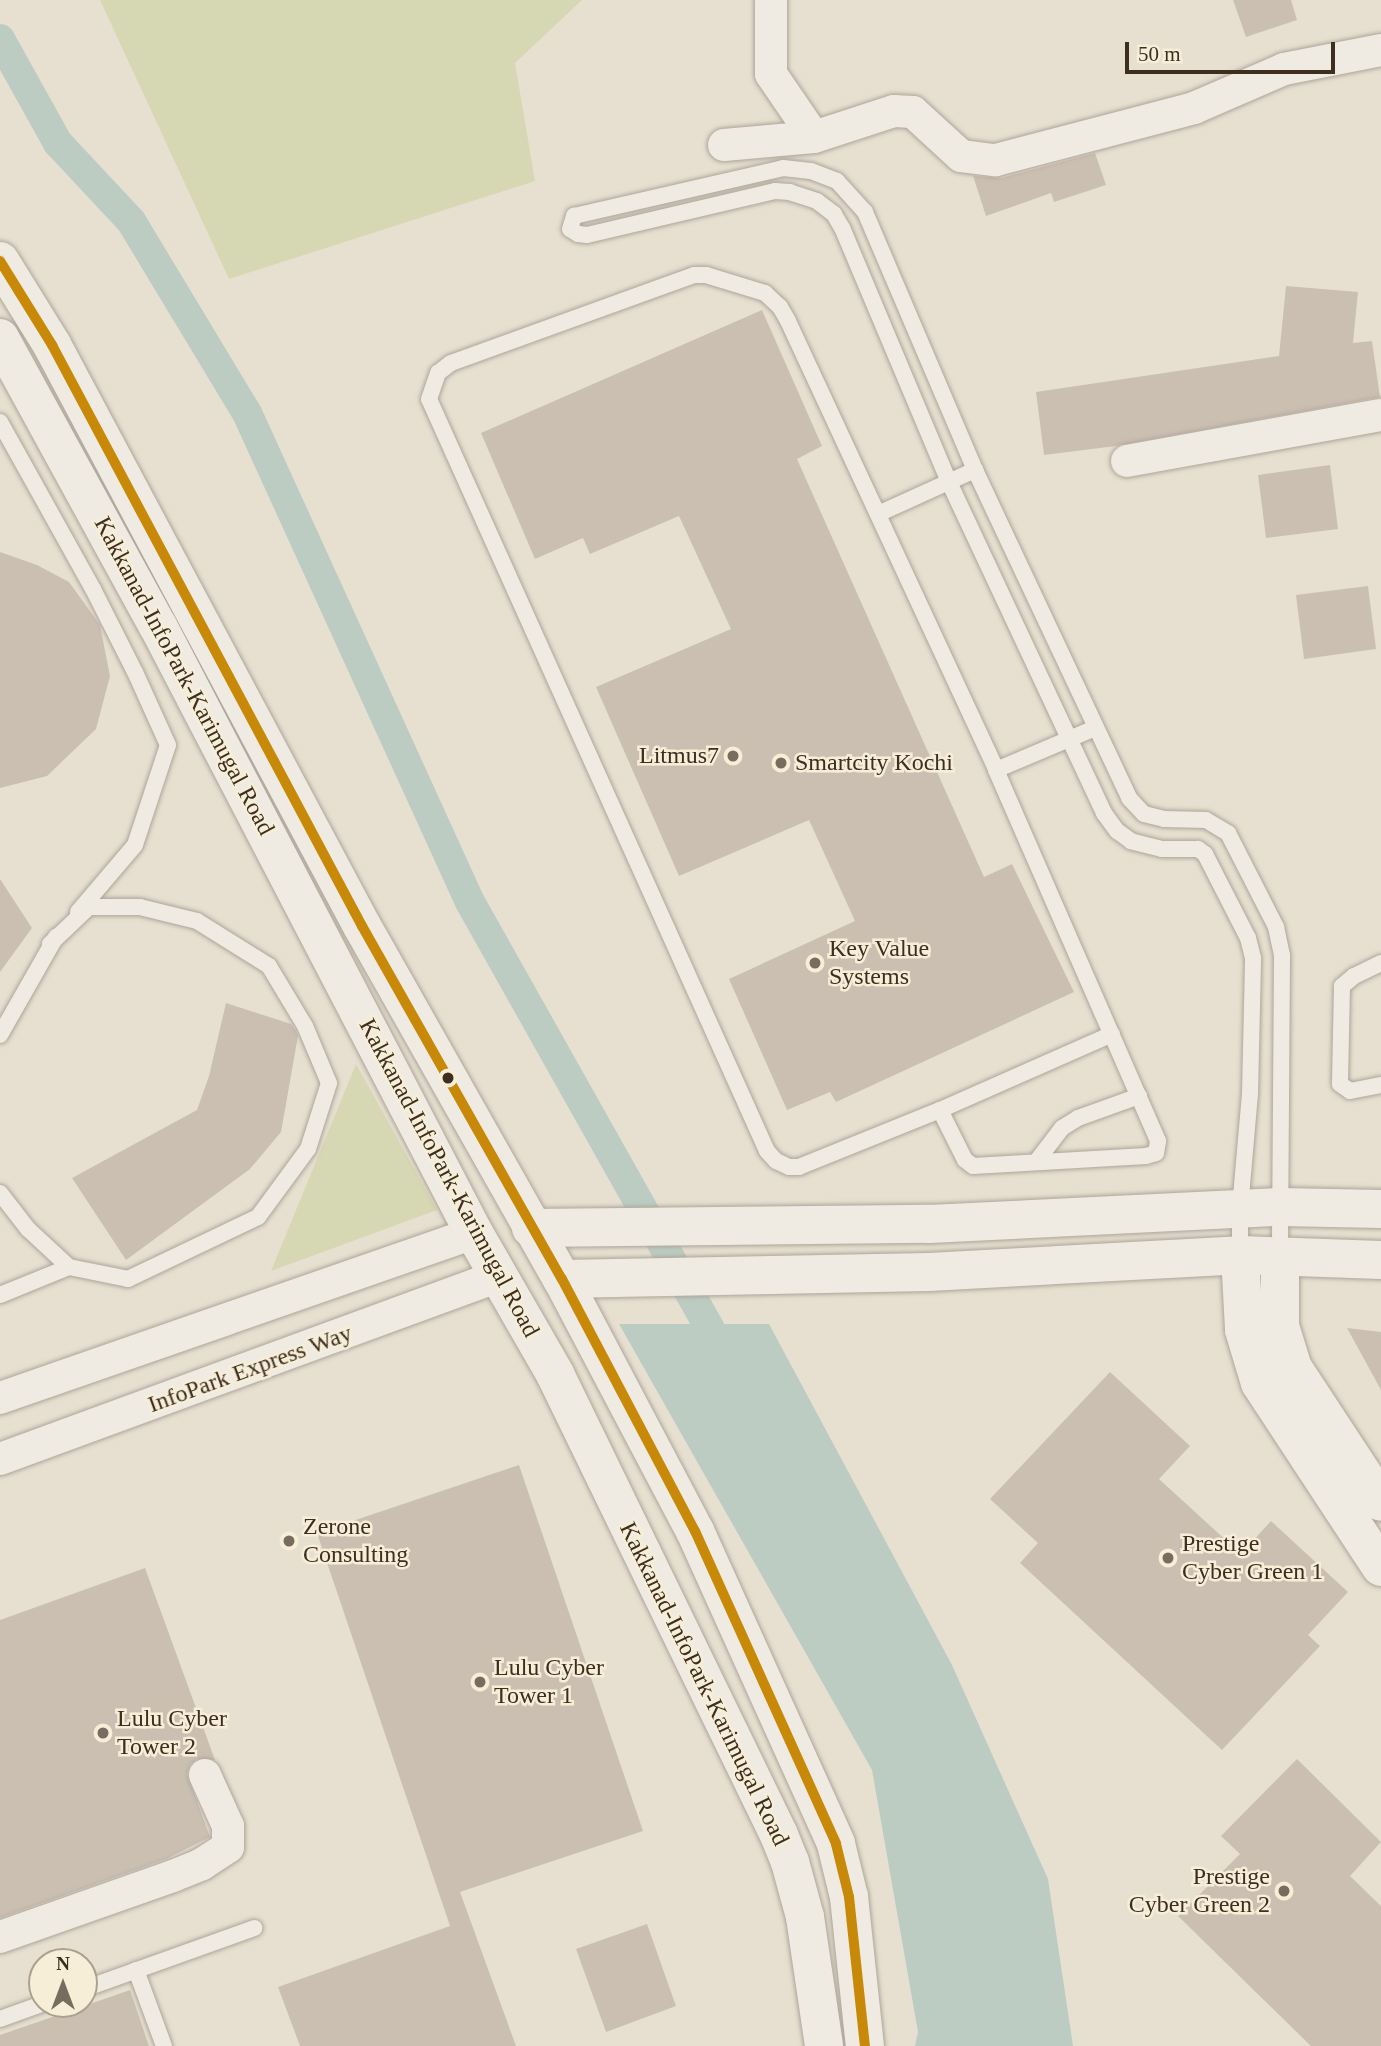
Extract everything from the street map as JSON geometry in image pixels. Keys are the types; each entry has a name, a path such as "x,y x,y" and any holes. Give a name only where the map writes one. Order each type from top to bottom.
{"main road":[{"name":"Kakkanad-InfoPark-Karimugal Road","path":"0,261 52,345 362,926 562,1279 695,1531 836,1844 849,1898 865,2046"},
{"name":"Kakkanad-InfoPark-Karimugal Road","path":"0,338 165,638 474,1233 555,1374 779,1835 790,1862 805,1917 824,2046"},
{"path":"531,1228 929,1224 1280,1206 1381,1209"},
{"path":"1240,1255 1244,1331 1260,1383 1381,1567"},
{"path":"562,1279 929,1272 1240,1255 1381,1260"},
{"path":"1280,1256 1280,1326 1293,1368 1381,1502"}],"street":[{"path":"771,0 771,74 814,137"},
{"path":"723,145 814,137 894,111 913,112 961,156 996,160 1194,108 1284,69 1381,50"},
{"path":"1127,461 1381,415"},
{"path":"0,1398 474,1233"},
{"name":"InfoPark Express Way","path":"0,1459 499,1276"},
{"path":"0,1937 173,1876 202,1864 228,1847 228,1826 205,1775"}],"lane":[{"path":"1240,1255 1240,1208 1250,1094 1253,958 1248,938 1205,854 1198,849 1146,845 1131,841 1117,831 1104,813 948,482 834,214 817,201 790,192 775,191 587,235 570,229 574,216 783,168 811,171 837,181 865,212 975,470 1095,728 1138,810 1164,819 1206,820 1228,833 1276,927 1282,956 1280,1256"},
{"path":"940,1110 965,1160 973,1166 1146,1156 1156,1153 1158,1141 1112,1034 996,770 780,307 765,293 706,275 694,275 451,363 438,373 430,387 429,399 767,1151 776,1161 789,1167 799,1167 940,1110 1112,1034"},
{"path":"0,422 93,589 135,672 167,746 135,845 50,944 0,1035"},
{"path":"878,514 975,470"},
{"path":"996,770 1095,728"},
{"path":"0,1193 28,1229 69,1267 128,1279 258,1217 308,1149 329,1083 305,1026 269,966 197,921 140,906 89,907 50,944"},
{"path":"1381,962 1354,976 1342,986 1340,1084 1350,1091 1381,1085"},
{"path":"1037,1162 1062,1128 1078,1118 1139,1096"},
{"path":"0,1295 69,1267"},
{"path":"98,1984 254,1928"},
{"path":"136,1970 164,2046"},
{"path":"0,2019 28,2009"}],"green space":[{"path":"100,0 582,0 515,63 535,181 229,279"},
{"path":"356,1064 437,1210 271,1271"}],"shaded area":[{"path":"619,1324 769,1324 952,1665 1048,1879 1073,2046 915,2046 918,2032 872,1770"}],"building":[{"path":"1233,0 1291,0 1297,20 1246,37"},
{"path":"1095,153 1106,185 1054,202 1051,193 986,216 973,176 1001,178"},
{"path":"1286,286 1358,292 1353,343 1372,341 1380,397 1116,446 1044,455 1036,392 1279,356"},
{"name":"Smartcity Kochi","path":"762,310 822,446 797,459 984,877 1012,864 1074,992 836,1102 830,1092 787,1110 729,979 855,921 809,820 679,876 596,687 731,629 679,516 590,554 583,538 535,559 481,433"},
{"path":"1330,465 1338,529 1266,538 1258,475"},
{"path":"0,552 37,565 69,582 100,625 110,676 96,729 47,776 0,788"},
{"path":"1368,586 1376,649 1304,659 1296,595"},
{"path":"0,879 32,928 0,972"},
{"path":"226,1003 291,1024 296,1031 298,1036 281,1132 250,1169 126,1260 72,1178 197,1110 209,1076"},
{"path":"1347,1328 1381,1332 1381,1390"},
{"name":"Prestige Cyber Green 1","path":"1110,1372 1190,1446 1159,1479 1241,1554 1271,1521 1348,1592 1308,1635 1320,1646 1222,1750 1020,1563 1038,1543 990,1499"},
{"name":"Lulu Cyber Tower 1","path":"519,1465 643,1831 460,1892 516,2046 300,2046 278,1987 450,1926 317,1533"},
{"name":"Lulu Cyber Tower 2","path":"145,1568 215,1760 197,1759 190,1765 187,1774 210,1837 166,1859 0,1918 0,1620"},
{"name":"Prestige Cyber Green 2","path":"1297,1759 1381,1842 1350,1876 1381,1906 1381,2046 1311,2046 1178,1916 1240,1854 1221,1836"},
{"path":"647,1924 676,2006 606,2032 576,1949"},
{"path":"130,1990 149,2046 0,2046 0,2035 49,2018 98,2018 98,2001"}],"waterway":[{"path":"0,39 58,143 131,221 247,413 470,902 727,1359"}],"transit line":[{"path":"0,261 52,345 362,926 562,1279 695,1531 836,1844 849,1897 865,2046"}],"place":[{"name":"Litmus7","path":"733,756"},
{"name":"Smartcity Kochi","path":"781,763"},
{"name":"Key Value Systems","path":"815,963"},
{"name":"Zerone Consulting","path":"289,1541"},
{"name":"Prestige Cyber Green 1","path":"1168,1558"},
{"name":"Lulu Cyber Tower 1","path":"480,1682"},
{"name":"Lulu Cyber Tower 2","path":"103,1733"},
{"name":"Prestige Cyber Green 2","path":"1284,1891"}]}
